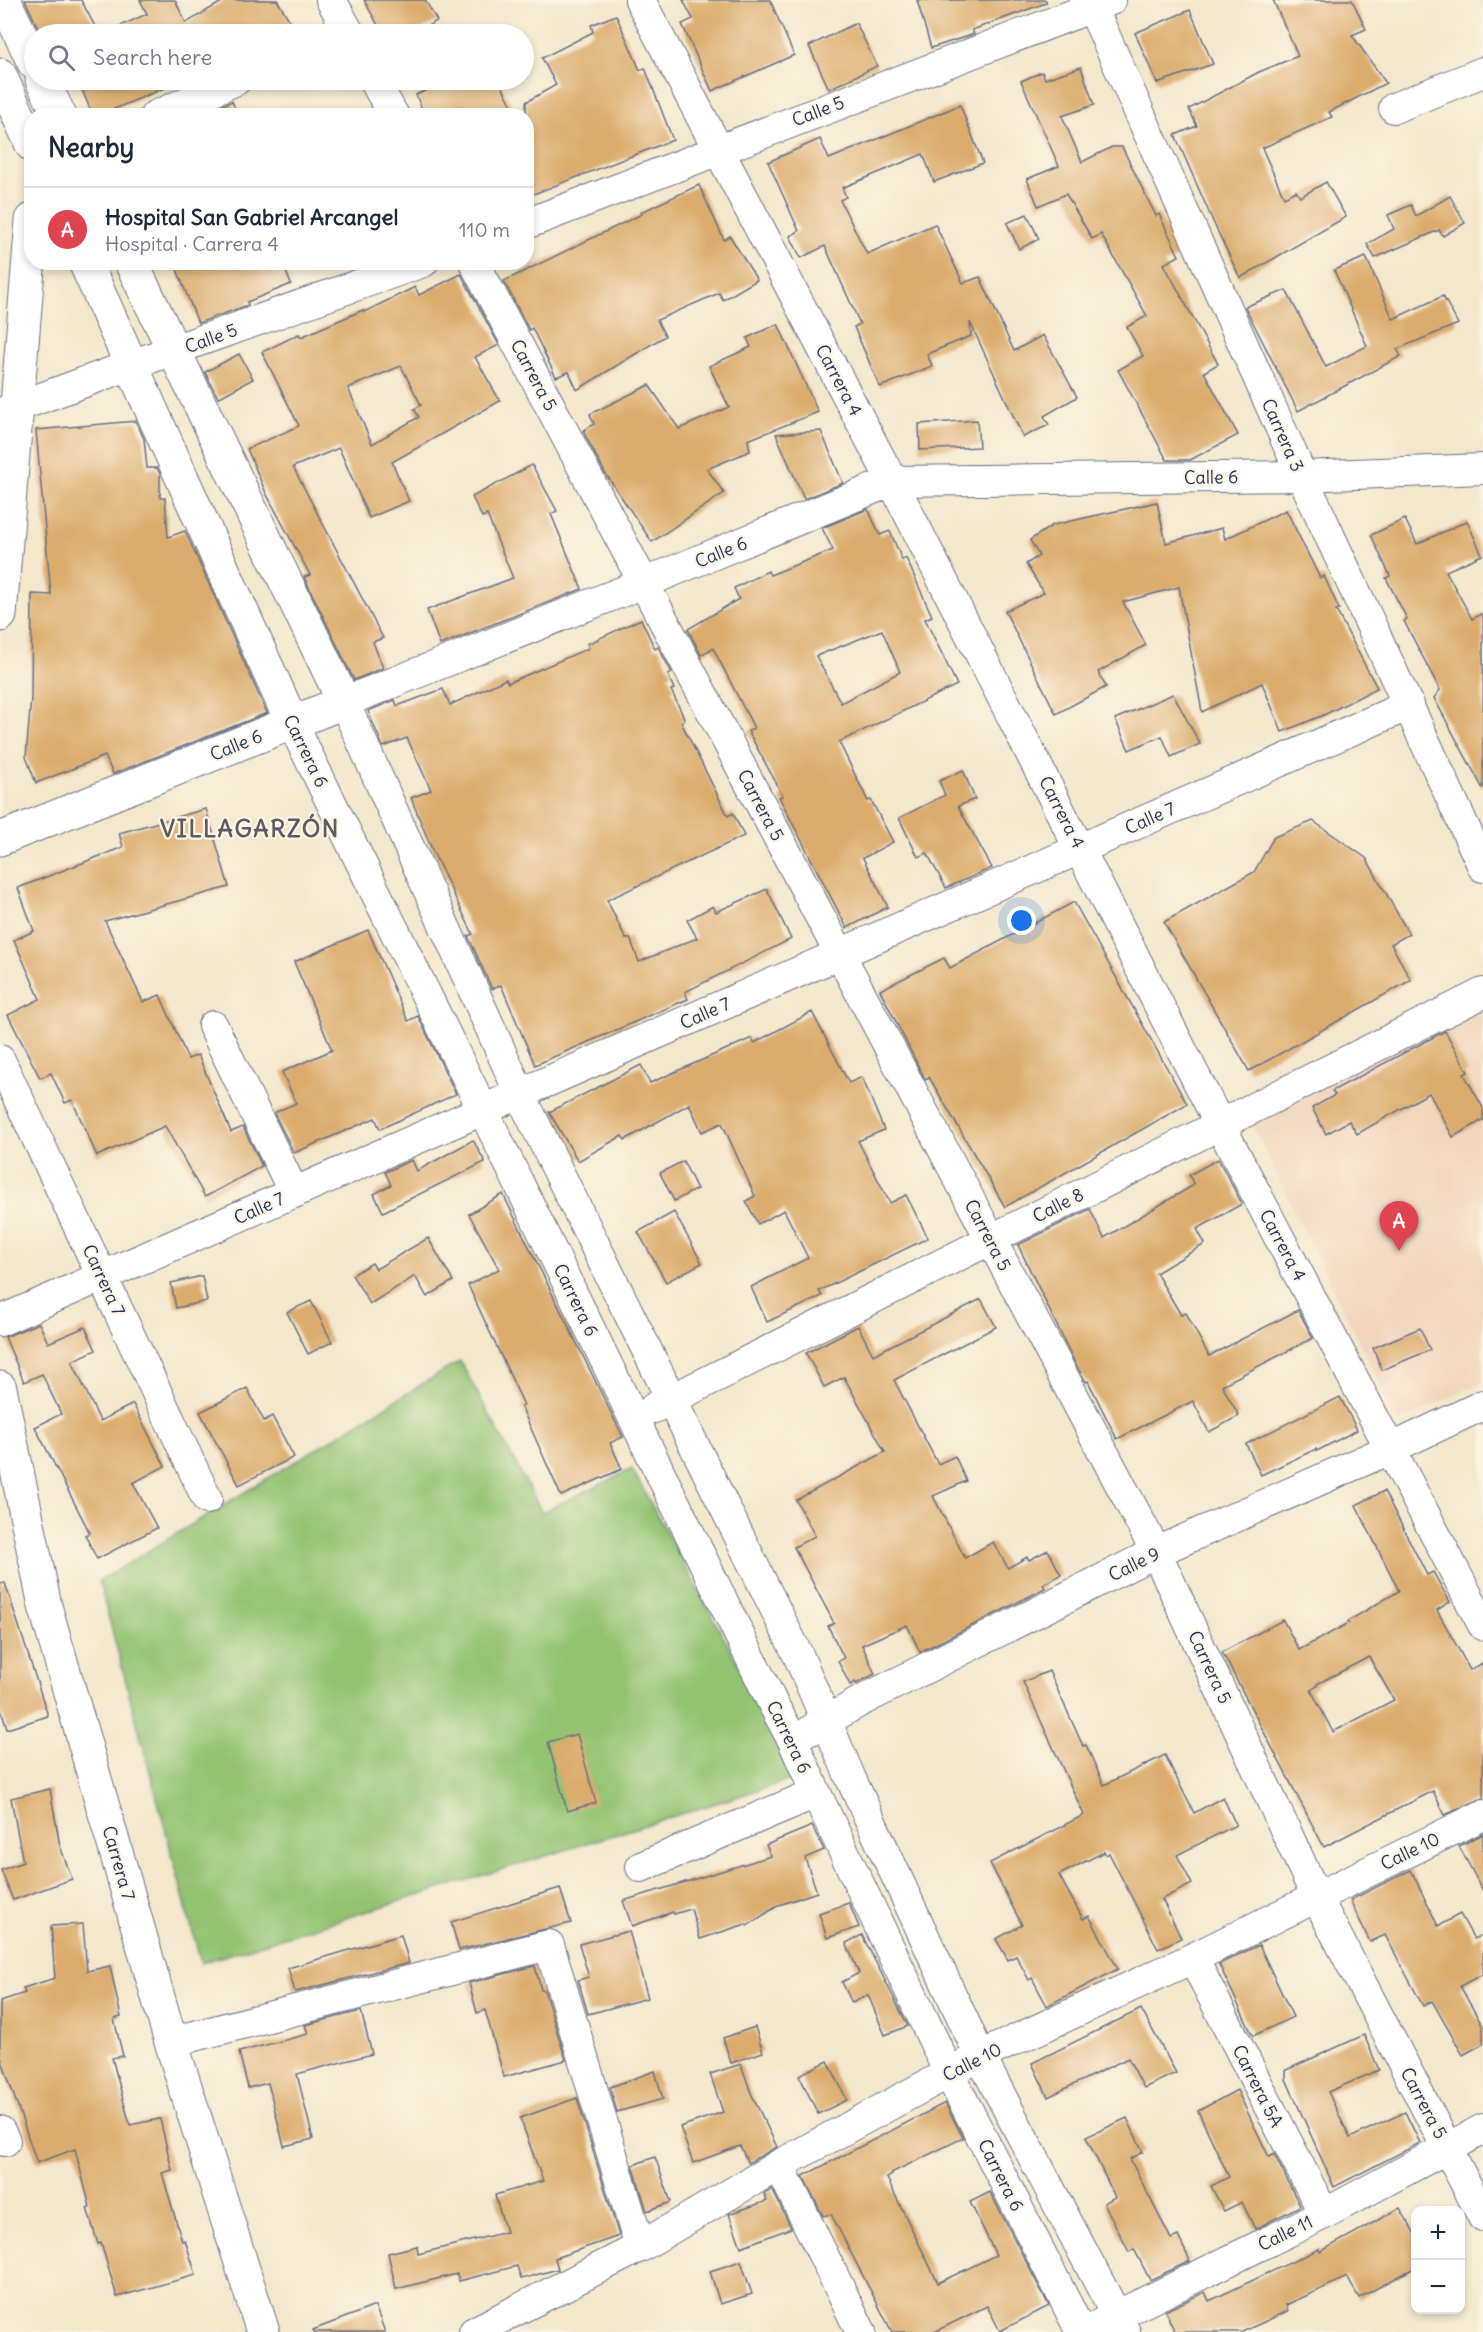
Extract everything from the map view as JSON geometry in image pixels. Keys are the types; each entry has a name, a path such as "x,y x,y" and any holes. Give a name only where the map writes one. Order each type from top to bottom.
{"main road":[{"path":"4,0 24,42"},
{"path":"0,75 24,128"},
{"path":"47,90 56,108"},
{"path":"0,615 8,410 26,270"},
{"name":"Carrera 6","path":"89,270 292,723"},
{"name":"Carrera 6","path":"135,270 344,702"},
{"name":"Calle 6","path":"0,838 344,702"},
{"name":"Carrera 7","path":"0,1388 45,1606 171,2042 263,2332"}],"street":[{"path":"332,0 341,24"},
{"name":"Carrera 4","path":"640,0 1081,848 1220,1125 1483,1625"},
{"name":"Calle 5","path":"534,221 1098,2"},
{"name":"Carrera 3","path":"1098,2 1302,476 1483,867"},
{"path":"1394,108 1483,72"},
{"path":"173,108 214,90"},
{"path":"380,90 390,108"},
{"name":"Calle 5","path":"8,410 401,270"},
{"name":"Carrera 5","path":"478,270 1156,1552 1317,1898 1483,2217"},
{"name":"Calle 6","path":"344,702 892,482 1302,476 1483,469"},
{"name":"Carrera 6","path":"344,702 520,1094 799,1657 851,1779 980,2056 1121,2324"},
{"name":"Calle 7","path":"0,1321 1409,705"},
{"name":"Carrera 6","path":"292,723 792,1739 949,2073 1083,2332"},
{"name":"Calle 8","path":"634,1419 1483,993"},
{"path":"213,1026 294,1193"},
{"name":"Carrera 7","path":"0,1060 207,1499"},
{"name":"Calle 9","path":"792,1739 859,1702 1156,1552 1390,1449 1483,1405"},
{"path":"641,1867 816,1793"},
{"name":"Calle 10","path":"474,2332 640,2247 779,2165 980,2056 1192,1958 1483,1815"},
{"path":"171,2042 549,1945 640,2247"},
{"name":"Carrera 5A","path":"1192,1958 1324,2214"},
{"name":"Calle 11","path":"1083,2332 1121,2324 1483,2129"},
{"path":"779,2165 861,2332"}],"shaded area":[{"path":"1483,1004 1483,1382 1399,1422 1249,1119"}],"green space":[{"path":"460,1361 542,1512 632,1469 800,1777 201,1963 99,1581"}],"building":[{"path":"25,0 81,0 94,24 36,24"},
{"path":"140,0 175,0 186,23 225,0 277,0 292,24 124,24 147,14"},
{"path":"364,0 425,0 437,21 431,24 377,24"},
{"path":"683,0 770,0 794,55 712,91 682,24 693,19"},
{"path":"917,0 1046,0 1046,3 972,30 974,34 931,48"},
{"path":"1273,0 1352,0 1366,29 1352,35 1386,83 1329,112 1332,117 1262,148 1284,197 1296,191 1300,197 1326,182 1346,217 1240,278 1175,135 1197,126 1189,109 1259,72 1298,56"},
{"path":"1190,10 1213,64 1157,83 1135,33"},
{"path":"616,15 640,70 645,68 673,140 534,194 534,108 526,108 526,102 556,85 542,58 593,32 591,25"},
{"path":"856,23 877,66 829,89 809,46"},
{"path":"1081,67 1094,105 1062,116 1082,162 1112,147 1122,147 1156,216 1159,214 1179,256 1164,264 1218,364 1204,372 1238,435 1190,460 1167,460 1118,370 1143,356 1127,327 1147,316 1101,234 1092,239 1066,194 1038,206 1027,179 1059,166 1021,81 1042,72 1045,79"},
{"path":"82,90 159,90 117,108 90,108"},
{"path":"427,90 504,90 513,108 422,108 416,95"},
{"path":"232,101 235,108 216,108"},
{"path":"960,105 983,163 934,182 923,154 842,188 846,197 840,200 867,254 935,224 963,283 980,277 1014,351 1043,335 1077,397 1044,416 1049,425 1023,437 970,322 971,336 927,354 932,366 880,387 854,327 860,324 825,246 801,258 790,236 799,231 768,162 820,139 829,159"},
{"path":"699,185 724,240 730,236 757,280 723,300 719,293 657,320 665,336 577,390 569,372 556,377 532,328 529,330 504,281 527,270 534,270 534,266 642,214 641,212"},
{"path":"1450,196 1465,223 1443,236 1439,230 1375,258 1367,244 1394,229 1388,215 1411,205 1416,216"},
{"path":"1027,214 1039,239 1019,249 1007,223"},
{"path":"1366,257 1393,319 1443,296 1458,324 1397,349 1401,356 1298,411 1245,307 1286,290 1326,367 1367,346 1334,270"},
{"path":"177,270 285,270 291,284 247,302 248,305 198,323"},
{"path":"461,274 499,345 475,357 500,401 392,462 409,501 369,518 339,448 293,467 383,638 373,642 383,668 354,680 304,577 310,575 266,493 247,449 299,426 262,352 299,334 301,337 363,310 364,312 415,287 419,295","holes":["401,366 421,405 414,409 419,417 372,444 348,388"]},
{"path":"778,324 818,412 748,440 750,451 707,469 724,493 652,542 605,473 583,431 594,424 590,414 649,385 679,429 729,407 709,366 751,347 747,338"},
{"path":"239,354 253,379 218,398 205,372"},
{"path":"977,420 979,447 920,450 919,424"},
{"path":"136,421 144,439 147,468 157,468 160,474 160,498 165,498 168,537 185,531 267,713 113,774 105,756 36,783 26,757 31,698 32,594 51,595 36,430"},
{"path":"821,431 843,483 804,499 776,434"},
{"path":"532,465 557,511 551,514 582,589 440,645 427,610 513,578 487,515 482,517 472,497"},
{"path":"1157,502 1166,543 1222,528 1225,539 1286,510 1320,578 1324,576 1339,609 1336,610 1377,688 1326,714 1282,732 1262,683 1202,712 1179,587 1123,602 1146,645 1098,672 1106,687 1056,714 1005,611 1044,593 1026,564 1039,556 1030,540 1053,525"},
{"path":"868,509 880,535 890,531 902,560 906,558 932,616 925,619 957,685 839,742 868,801 871,800 893,842 863,858 888,907 847,928 779,797 783,796 748,731 754,728 713,648 701,655 688,629 739,599 734,588 768,571 770,575 833,550 822,528","holes":["882,630 900,672 841,703 816,656"]},
{"path":"1405,519 1417,544 1467,521 1482,555 1446,571 1472,619 1483,613 1483,789 1434,698 1440,690 1404,621 1407,619 1386,578 1390,576 1371,535"},
{"path":"641,619 655,649 658,647 672,673 668,675 674,689 671,690 685,720 681,722 728,816 733,813 744,836 607,900 626,939 630,938 639,962 697,938 687,920 713,906 716,912 767,889 791,939 685,992 688,999 535,1065 501,985 492,989 468,936 473,934 433,852 411,798 431,790 407,738 383,747 368,711 395,700 397,706 443,689 450,705 506,679 508,683 589,648 587,644"},
{"path":"1173,694 1200,744 1171,757 1162,736 1129,750 1115,719"},
{"path":"963,770 975,799 958,806 992,868 946,888 927,853 918,857 899,818 945,795 939,781"},
{"path":"206,809 229,887 105,921 143,1002 160,995 188,1059 198,1055 231,1132 243,1127 262,1166 205,1197 165,1126 97,1156 72,1100 65,1103 51,1073 40,1078 8,1015 40,999 14,940 34,931 18,888 123,847 119,833"},
{"path":"1313,821 1366,858 1409,934 1391,944 1411,980 1249,1071 1164,922 1254,872 1274,837"},
{"path":"1074,902 1187,1104 1005,1207 929,1077 925,1079 880,990 944,958 950,968"},
{"path":"368,930 408,1021 418,1016 456,1094 380,1129 375,1118 294,1153 274,1113 296,1103 282,1072 332,1050 294,962"},
{"path":"812,1012 849,1083 862,1077 884,1130 858,1141 890,1203 906,1195 928,1238 819,1291 822,1296 767,1322 751,1287 808,1258 784,1210 758,1224 746,1201 755,1196 722,1123 702,1132 689,1104 625,1140 622,1136 578,1161 549,1112 641,1065 650,1083 752,1038 754,1043"},
{"path":"1445,1031 1468,1072 1464,1074 1483,1108 1483,1120 1453,1137 1429,1093 1357,1134 1349,1121 1326,1134 1312,1108 1335,1095 1332,1091"},
{"path":"473,1140 485,1162 383,1212 374,1194 391,1185 385,1172 412,1160 417,1171"},
{"path":"1218,1159 1242,1204 1197,1229 1205,1244 1156,1273 1181,1315 1186,1313 1209,1356 1298,1310 1313,1338 1222,1385 1239,1416 1209,1432 1193,1401 1117,1439 1088,1381 1086,1382 1075,1363 1018,1245 1090,1209 1104,1238 1194,1185 1189,1175"},
{"path":"683,1161 697,1189 674,1201 660,1173"},
{"path":"503,1194 623,1437 610,1443 622,1469 561,1496 521,1406 524,1405 468,1285 499,1269 469,1214"},
{"path":"674,1212 702,1263 666,1282 638,1232"},
{"path":"428,1238 453,1281 427,1297 415,1276 370,1304 352,1275 372,1263 376,1269"},
{"path":"202,1276 207,1301 176,1308 171,1283"},
{"path":"981,1299 996,1327 894,1380 938,1464 955,1456 966,1481 933,1496 965,1558 993,1542 1008,1568 1027,1557 1029,1560 1048,1550 1061,1575 1043,1584 1045,1588 920,1652 907,1625 862,1645 875,1674 850,1685 838,1661 844,1658 828,1626 834,1623 794,1547 815,1536 796,1500 885,1452 844,1377 824,1387 806,1353 858,1326 873,1355"},
{"path":"311,1301 332,1342 308,1354 287,1312"},
{"path":"39,1323 48,1343 85,1327 96,1350 72,1361 100,1421 133,1404 165,1466 133,1483 157,1528 97,1559 85,1535 90,1533 35,1427 61,1414 42,1374 24,1382 5,1337"},
{"path":"1420,1328 1430,1350 1382,1370 1373,1348"},
{"path":"247,1388 264,1421 272,1416 294,1457 239,1485 200,1412"},
{"path":"1340,1397 1357,1430 1317,1451 1316,1449 1261,1475 1246,1444"},
{"path":"1384,1491 1427,1575 1433,1572 1450,1602 1437,1610 1470,1670 1483,1663 1483,1798 1445,1815 1433,1791 1324,1847 1222,1652 1283,1620 1299,1650 1349,1623 1348,1621 1399,1591 1356,1505","holes":["1369,1657 1394,1700 1333,1732 1311,1690 1317,1684"]},
{"path":"5,1583 48,1716 7,1729 0,1707 0,1584"},
{"path":"1049,1671 1083,1746 1086,1745 1104,1785 1165,1755 1194,1813 1223,1797 1236,1825 1177,1855 1192,1884 1162,1899 1181,1938 1158,1949 1109,1853 1106,1855 1104,1852 1059,1875 1083,1919 1089,1916 1118,1969 1047,2006 1032,1978 1029,1980 1016,1956 1008,1960 996,1939 1022,1925 990,1863 1084,1815 1023,1682"},
{"path":"577,1734 596,1803 567,1811 548,1742"},
{"path":"50,1789 60,1846 72,1879 13,1900 1,1870 23,1862 11,1798"},
{"path":"812,1826 824,1850 805,1858 817,1892 779,1905 747,1926 746,1924 700,1939 691,1909 674,1914 673,1912 632,1926 623,1901 771,1856 766,1845"},
{"path":"1483,1834 1483,1891 1459,1846"},
{"path":"1411,1870 1438,1926 1460,1914 1474,1939 1483,1934 1483,1974 1460,1986 1483,2027 1483,2044 1463,2055 1432,2001 1423,2006 1385,1935 1370,1942 1350,1900"},
{"path":"560,1888 571,1923 459,1950 451,1922"},
{"path":"849,1903 859,1927 827,1938 819,1913"},
{"path":"83,1924 87,1971 110,1966 121,2017 114,2019 123,2056 112,2058 130,2125 160,2119 172,2170 162,2173 182,2241 185,2240 196,2275 117,2297 101,2243 98,2244 87,2208 90,2207 75,2149 37,2163 0,2055 0,2001 25,1993 23,1988 55,1978 51,1926"},
{"path":"629,1931 648,1998 588,2014 578,1980 589,1977 579,1944"},
{"path":"401,1935 409,1963 295,1992 288,1968"},
{"path":"862,1935 908,2026 885,2035 868,1995 852,2003 842,1982 859,1973 846,1943"},
{"path":"1259,1945 1293,2017 1253,2036 1219,1964"},
{"path":"535,1966 541,1990 544,1990 566,2060 504,2077 485,2010 477,2013 469,1983"},
{"path":"1141,2009 1176,2073 1144,2088 1128,2058 1048,2097 1032,2063"},
{"path":"361,2011 372,2054 297,2074 313,2139 284,2146 268,2083 248,2088 239,2052 308,2034 305,2025"},
{"path":"755,2027 763,2052 731,2063 723,2038"},
{"path":"1364,2035 1379,2070 1328,2092 1350,2138 1405,2112 1420,2143 1334,2187 1286,2079 1286,2070"},
{"path":"828,2061 847,2100 818,2114 799,2075"},
{"path":"741,2064 751,2093 777,2147 748,2163 740,2146 693,2163 680,2127 723,2112 710,2074"},
{"path":"655,2071 663,2099 617,2112 610,2087"},
{"path":"1237,2090 1269,2157 1274,2154 1300,2206 1255,2229 1242,2202 1224,2211 1211,2186 1229,2177 1198,2111"},
{"path":"577,2098 619,2236 555,2258 558,2269 521,2279 517,2266 459,2281 457,2274 396,2289 388,2253 417,2246 418,2254 506,2232 495,2195 543,2181 520,2118"},
{"path":"945,2103 963,2138 891,2173 892,2175 887,2178 938,2283 996,2255 970,2202 990,2192 1049,2306 1000,2331 987,2306 934,2332 892,2332 831,2214 823,2216 803,2176"},
{"path":"1127,2118 1143,2152 1130,2159 1171,2239 1178,2236 1190,2261 1150,2280 1134,2249 1129,2252 1104,2203 1115,2197 1086,2137"},
{"path":"655,2157 671,2202 647,2211 633,2165"},
{"path":"772,2189 791,2228 741,2247 729,2214 767,2201 764,2194"},
{"path":"1400,2208 1411,2227 1411,2270 1359,2298 1347,2277 1286,2305 1288,2311 1242,2332 1175,2332 1165,2311 1205,2292 1209,2301 1319,2249 1320,2252"},
{"path":"741,2261 752,2294 720,2304 710,2271"},
{"path":"375,2306 385,2332 314,2332 313,2330"}],"place":[{"name":"Hospital San Gabriel Arcangel","path":"1399,1251"}],"district":[{"name":"VILLAGARZÓN","path":"250,828"}]}
